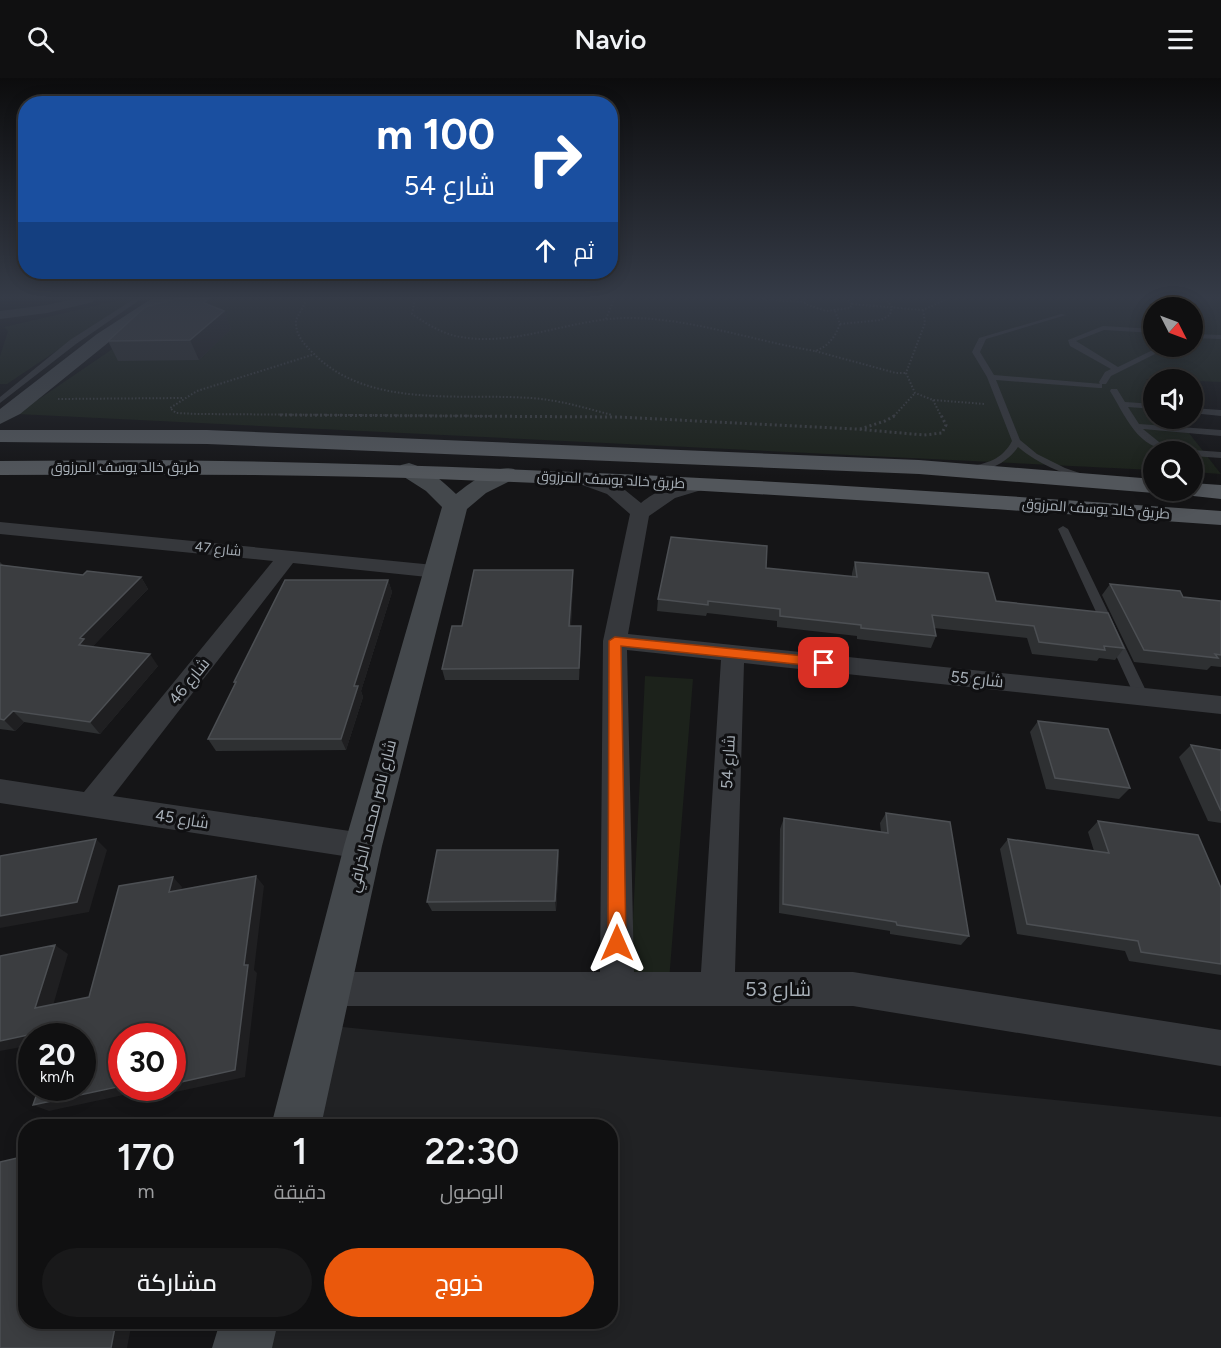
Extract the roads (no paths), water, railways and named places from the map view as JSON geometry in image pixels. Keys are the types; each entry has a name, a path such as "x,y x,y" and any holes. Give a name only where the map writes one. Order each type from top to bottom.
{"main road":[{"name":"طريق خالد يوسف المرزوق","path":"7,436 207,436 964,470 1143,485"},
{"name":"طريق خالد يوسف المرزوق","path":"0,468 164,465 409,470 928,496 1221,518"},
{"path":"1203,491 1221,492"}],"street":[{"path":"7,436 10,406 75,358"},
{"path":"409,470 434,486 455,506 478,488 506,474"},
{"path":"580,478 618,491 631,501 640,514"},
{"path":"617,990 615,641 640,514 665,494 702,484"},
{"name":"شارع ناصر محمد الخرافي","path":"298,1119 363,846 455,506"},
{"name":"شارع 47","path":"0,528 437,571"},
{"name":"شارع 46","path":"90,805 288,556"},
{"path":"615,641 733,653"},
{"name":"شارع 55","path":"733,653 1221,705"},
{"name":"شارع 54","path":"717,989 733,653"},
{"name":"شارع 45","path":"0,792 363,846"},
{"name":"شارع 53","path":"330,989 853,989 1221,1048"},
{"path":"242,1348 247,1329"}],"lane":[{"path":"10,406 57,358"},
{"path":"980,358 991,378 1017,441 1034,456 1062,470 1096,480"},
{"path":"1098,358 1118,370"},
{"path":"1101,384 1106,376 1142,358"},
{"path":"991,378 1101,384 1114,391 1136,426 1150,441"},
{"path":"1122,404 1143,406"},
{"path":"1203,411 1221,413"},
{"path":"1136,426 1221,434"},
{"path":"964,470 992,465 1011,455 1017,441"},
{"path":"1203,454 1221,455"},
{"path":"1063,529 1143,697"}]}
